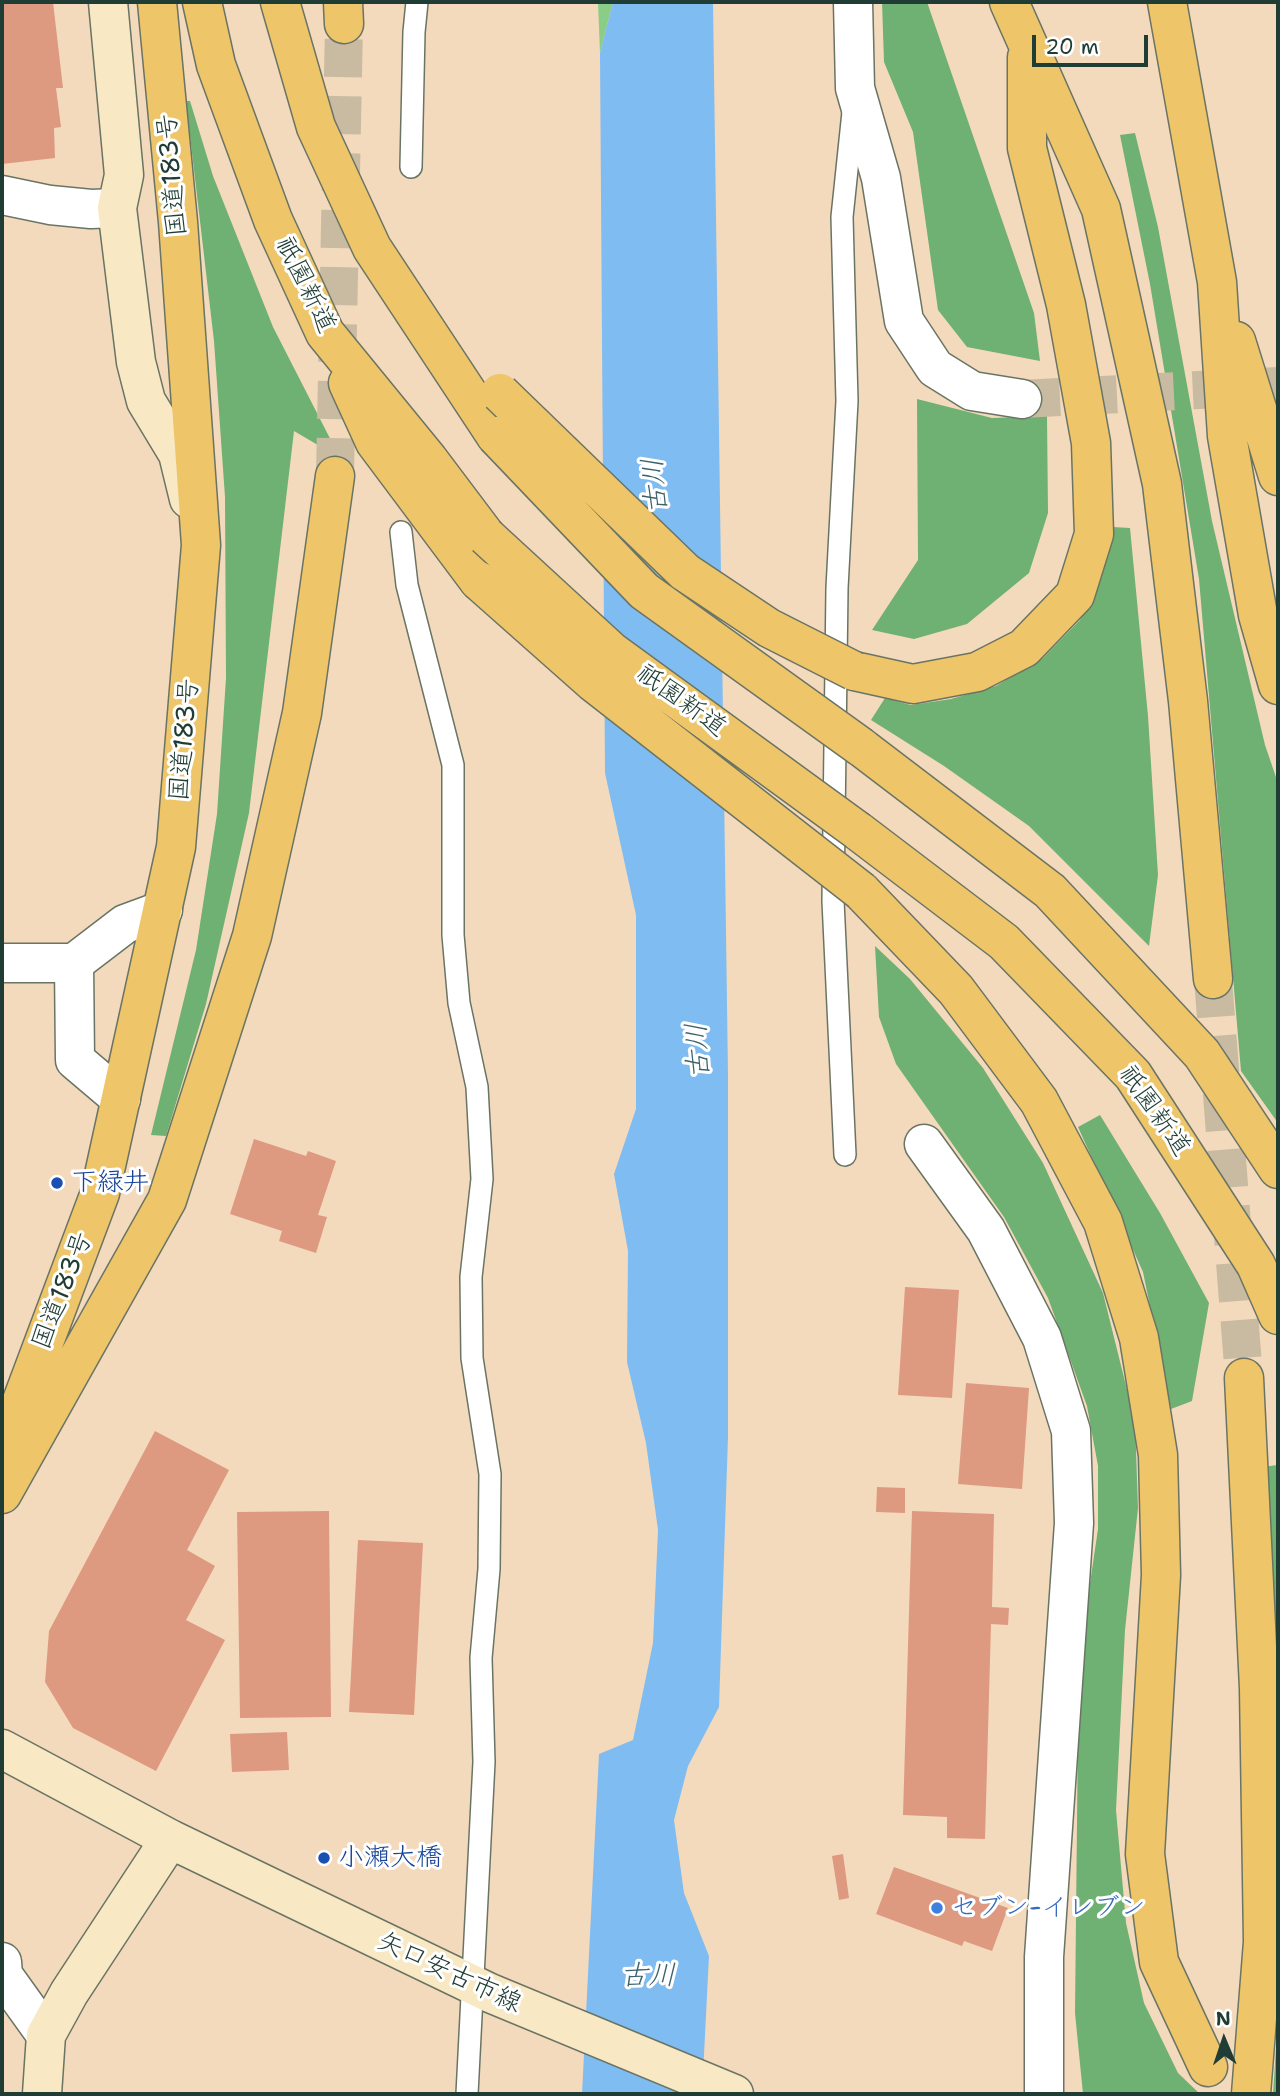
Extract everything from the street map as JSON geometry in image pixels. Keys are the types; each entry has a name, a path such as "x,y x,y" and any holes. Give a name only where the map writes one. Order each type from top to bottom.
{"highway":[{"name":"国道183号","path":"2,1454 100,1193 176,847 201,545 178,222 157,2"},
{"name":"祇園新道","path":"202,2 216,65 273,220 325,333 428,459 486,536 611,651 858,831 1004,942 1133,1075 1256,1265 1278,1315"},
{"path":"281,2 316,127 372,248 496,436 644,590 861,747 1050,891 1202,1054 1278,1169"},
{"path":"1000,2 1027,42"},
{"path":"1009,2 1101,209 1162,484 1188,701 1213,979"},
{"path":"1021,2 1027,42"},
{"path":"372,248 500,393 685,572 769,628 854,671 913,684 977,672 1024,648 1075,595 1094,534 1091,443 1066,305 1027,148 1028,2"},
{"path":"1027,42 1037,2"},
{"path":"1167,2 1217,282 1227,436 1258,615 1278,685"},
{"path":"1217,282 1278,476"},
{"path":"325,333 375,442 479,582 593,682 861,891 956,990 1039,1101 1103,1222 1139,1338 1158,1455 1161,1575 1145,1854 1159,1962 1208,2067"},
{"name":"国道183号","path":"2,1494 167,1200 252,936 302,713 335,476"},
{"path":"1244,1378 1259,1688 1262,1942 1251,2094"}],"main road":[{"path":"107,2 124,175 117,208 136,362 146,401 178,454 201,545"},
{"name":"矢口安古市線","path":"2,1749 170,1839 480,1989 734,2094"},
{"path":"42,2094 46,2035 69,1993 170,1839"}],"street":[{"path":"853,2 855,88 881,178 904,321 935,368 972,391 1022,399"},
{"path":"2,195 64,206 117,208"},
{"path":"2,963 74,963 125,924 163,910"},
{"path":"74,963 75,1060 121,1099"},
{"path":"924,1144 986,1230 1042,1338 1071,1431 1074,1523 1044,1957 1044,2094"},
{"path":"2,1962 3,1975 46,2035"}],"lane":[{"path":"411,167 417,2"},
{"path":"845,1155 833,901 837,588 847,401 842,216 855,88"},
{"path":"401,532 407,585 453,765 453,935 459,1003 477,1087 482,1179 471,1277 472,1358 489,1474 489,1569 481,1658 484,1762 480,1989 467,2094"}],"green space":[{"path":"598,2 613,2 600,53"},
{"path":"882,2 927,2 1034,313 1040,361 967,347 938,310 913,132 884,62"},
{"path":"186,101 190,101 213,176 273,327 340,458 294,431 249,813 206,1004 166,1136 151,1135 196,950 217,814 226,678 225,497 214,341"},
{"path":"1135,133 1158,227 1212,521 1265,745 1278,783 1278,1123 1241,1071 1199,579 1150,284 1120,135"},
{"path":"917,399 992,418 1047,416 1048,513 1029,573 967,624 914,639 872,630 918,560"},
{"path":"1113,527 1130,528 1148,716 1158,875 1149,946 1029,826 944,766 871,720 885,698 911,705 951,699 996,686 1043,658 1080,620 1100,577"},
{"path":"875,946 910,979 983,1068 1043,1163 1103,1293 1135,1422 1138,1508 1125,1630 1116,1810 1126,1923 1144,2003 1178,2073 1200,2094 1083,2094 1075,2013 1078,1726 1084,1624 1098,1529 1098,1466 1087,1406 1048,1298 1004,1217 896,1064 879,1017"},
{"path":"1100,1115 1160,1213 1209,1303 1192,1401 1171,1409 1143,1272 1078,1127"},
{"path":"1277,1465 1278,1682 1277,1635 1263,1467"},
{"path":"1278,1950 1278,2094 1273,2094 1276,2048"}],"water":[{"name":"古川","path":"613,2 713,2 728,1075 728,1437 719,1707 688,1766 674,1820 684,1893 709,1956 702,2094 582,2094 599,1754 633,1740 653,1643 658,1530 646,1443 627,1362 628,1251 614,1174 636,1109 636,915 605,773 600,53"}],"building":[{"path":"2,2 53,2 63,88 56,88 61,127 54,128 55,158 2,164"},
{"path":"254,1139 306,1156 308,1151 336,1161 318,1215 327,1217 316,1253 279,1241 282,1231 230,1214"},
{"path":"905,1287 959,1290 952,1398 898,1395"},
{"path":"966,1383 1029,1388 1022,1489 958,1484"},
{"path":"155,1431 229,1470 187,1550 215,1566 186,1620 225,1640 156,1771 73,1728 45,1682 49,1631"},
{"path":"877,1487 905,1488 905,1513 876,1512"},
{"path":"329,1511 331,1717 240,1718 237,1512"},
{"path":"912,1511 994,1514 992,1607 1009,1608 1008,1625 991,1624 985,1839 947,1838 947,1817 903,1815"},
{"path":"358,1540 423,1543 414,1715 349,1712"},
{"path":"287,1732 289,1770 232,1772 230,1734"},
{"path":"843,1854 849,1898 839,1900 832,1856"},
{"path":"894,1867 1008,1908 992,1951 964,1941 962,1946 876,1914"}],"tunnel":[{"path":"335,476 344,24"},
{"path":"1022,399 1278,386"},
{"path":"1213,979 1244,1378"}],"place":[{"name":"下緑井","path":"57,1183"},
{"name":"小瀬大橋","path":"324,1858"},
{"name":"セブン-イレブン","path":"937,1908"}]}
